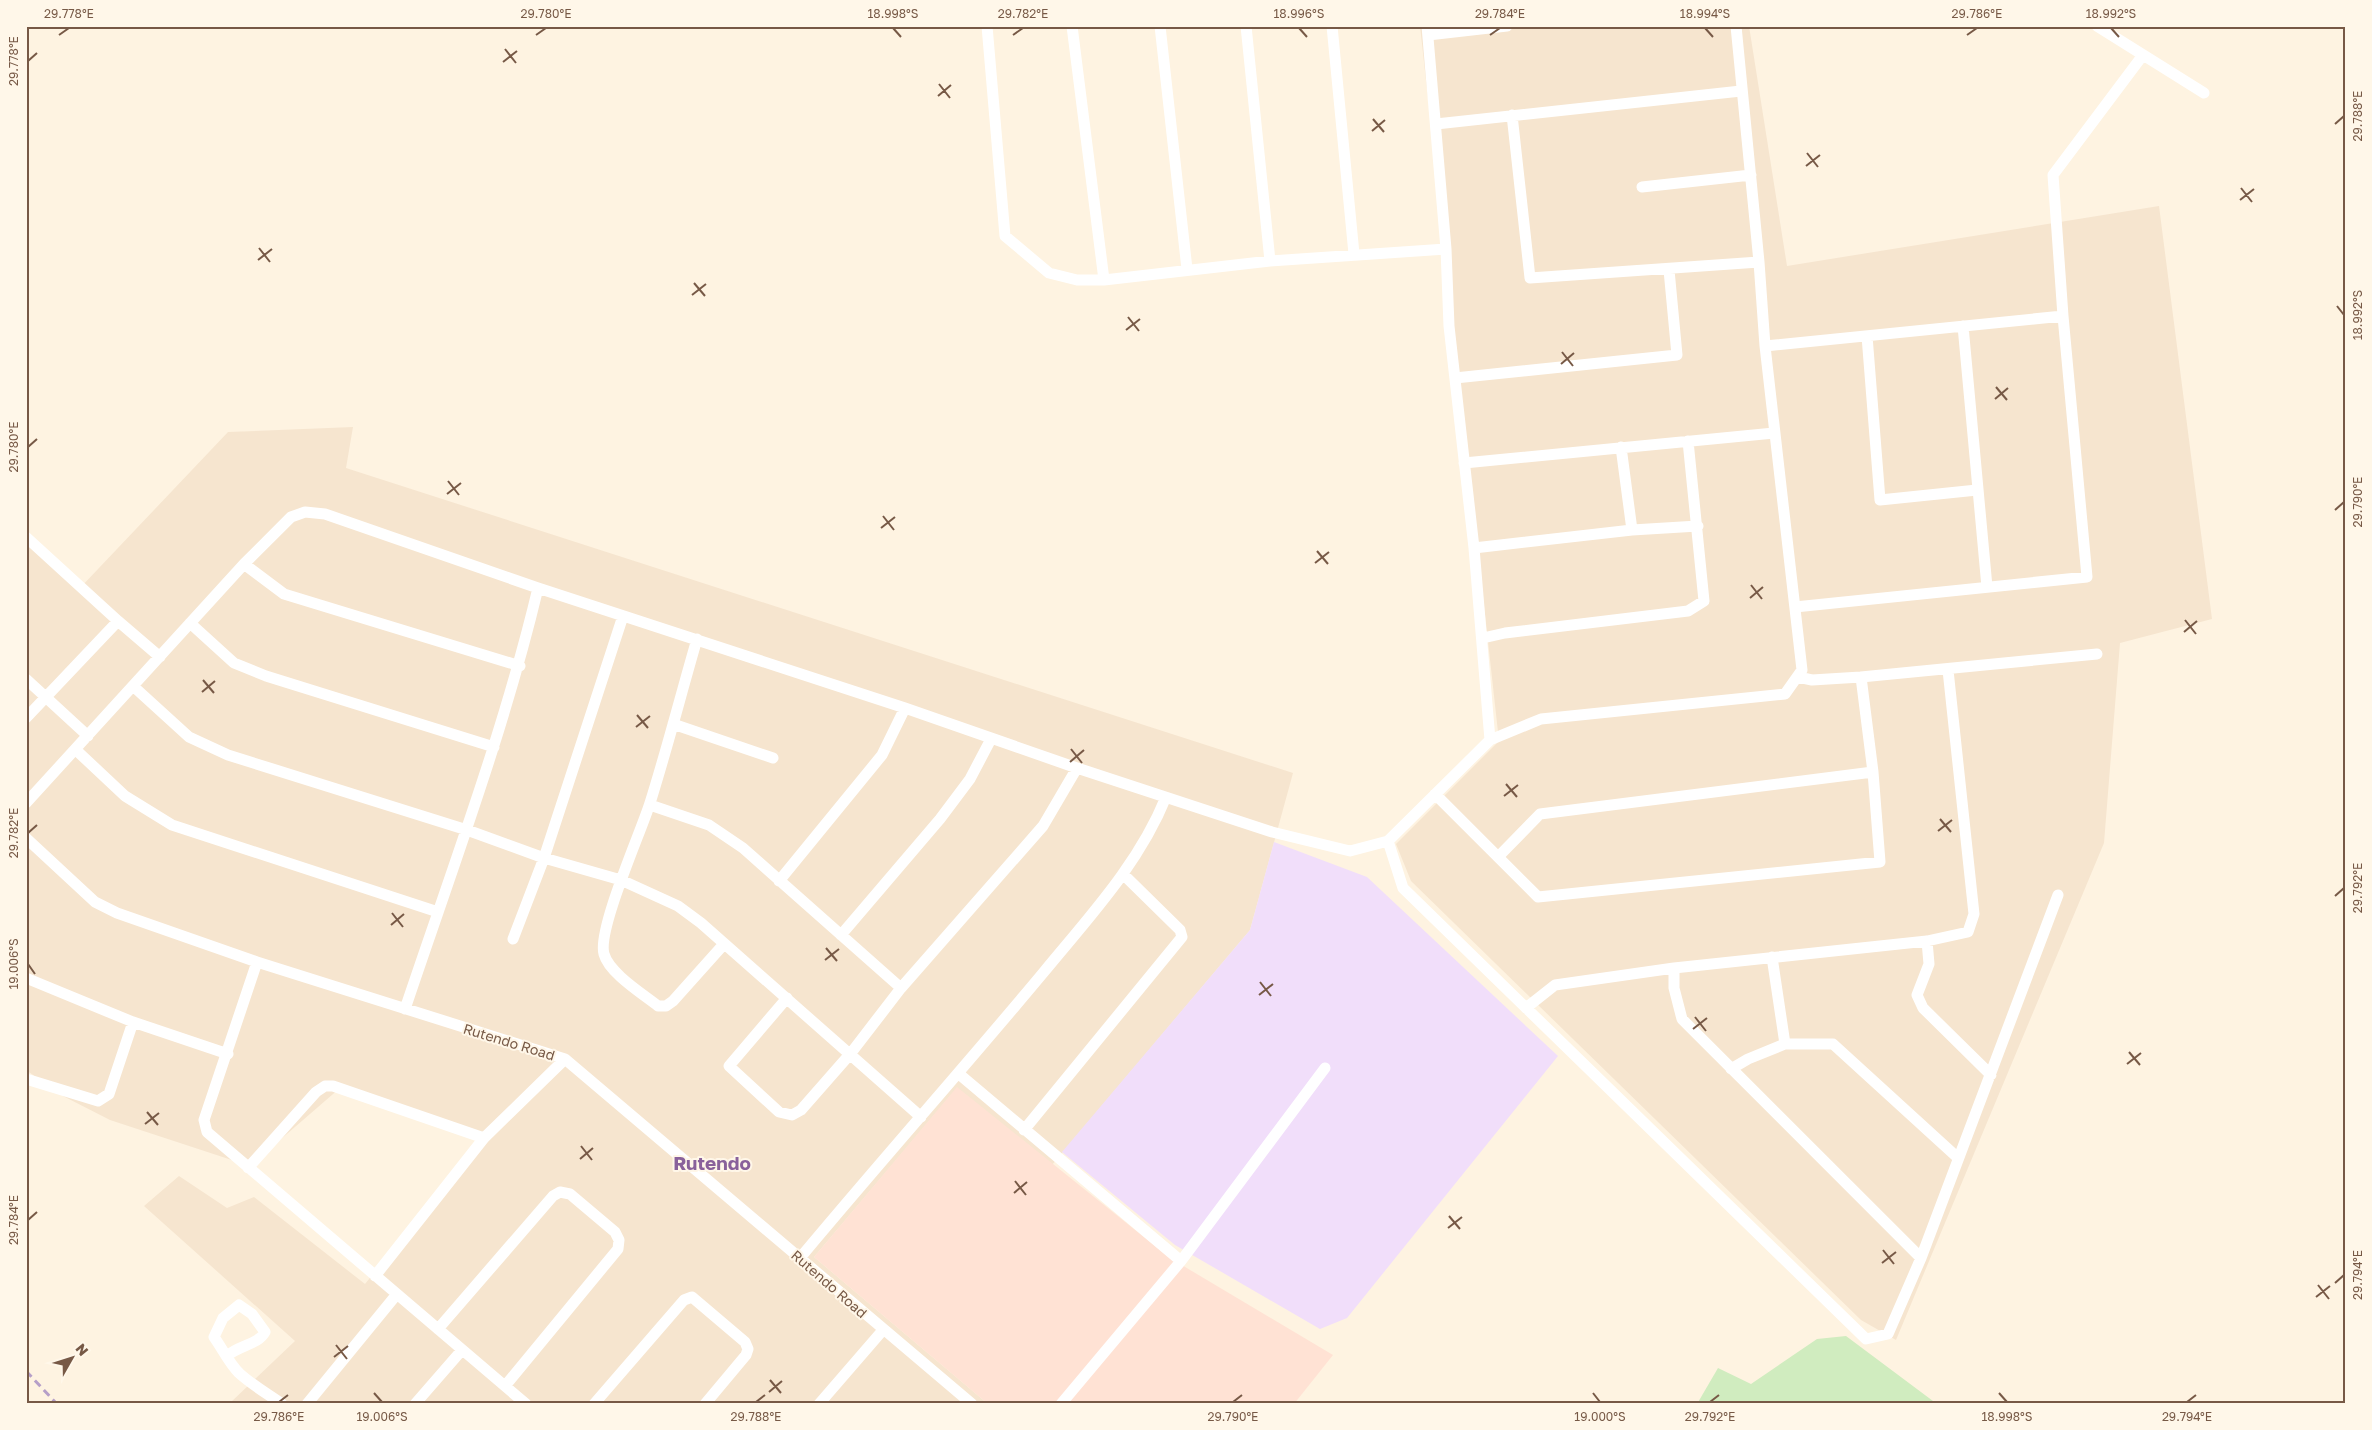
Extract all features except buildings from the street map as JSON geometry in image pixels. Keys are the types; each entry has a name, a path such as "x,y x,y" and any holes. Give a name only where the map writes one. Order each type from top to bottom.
{"street":[{"path":"987,26 1005,236 1050,273 1077,280 1104,280 1186,269 1270,261 1446,249"},
{"path":"1072,26 1104,280"},
{"path":"1160,26 1186,269"},
{"path":"1246,26 1270,261"},
{"path":"1332,26 1354,254"},
{"path":"1490,740 1483,638 1449,326 1446,249 1427,31 1507,26"},
{"path":"26,803 244,564 291,518 304,512 324,514 538,588 905,708 1077,768 1272,832 1350,851 1388,841 1490,740 1541,720 1785,694 1802,670 1765,346 1759,262 1736,26"},
{"path":"2097,26 2113,30 2143,55 2204,94"},
{"path":"1795,607 2087,577 2063,316 2053,175 2143,55"},
{"path":"1436,124 1741,91"},
{"path":"1512,115 1530,278 1669,270 1759,262"},
{"path":"1642,187 1751,175"},
{"path":"1455,378 1677,355 1669,270"},
{"path":"1765,346 2063,316"},
{"path":"1963,326 1987,587"},
{"path":"1867,336 1880,500 1978,490"},
{"path":"1464,463 1774,433"},
{"path":"1483,638 1505,633 1688,610 1704,601 1688,441"},
{"path":"1621,447 1632,530"},
{"path":"1474,548 1632,530 1698,526"},
{"path":"26,537 160,657"},
{"path":"244,564 284,594 520,666"},
{"path":"405,1009 467,830 520,666 538,588"},
{"path":"513,939 544,858 623,616"},
{"path":"26,718 118,621"},
{"path":"190,623 234,663 258,673 494,747"},
{"path":"697,639 650,804 622,880 603,942 604,955 611,968 658,1006 666,1006 673,1001 724,944"},
{"path":"1798,677 1812,680 1861,677 2097,654"},
{"path":"1526,1008 1555,985 1674,968 1927,941 1968,932 1974,914 1948,670"},
{"path":"1435,794 1538,897 1880,862 1873,772 1861,677"},
{"path":"26,678 88,736"},
{"path":"133,686 189,737 228,755 467,830 544,858 622,880 678,906 851,1053 921,1117"},
{"path":"780,881 882,755 905,708"},
{"path":"673,724 772,758"},
{"path":"841,935 940,819 970,779 991,738"},
{"path":"76,750 125,796 172,825 438,912"},
{"path":"787,998 730,1066 779,1112 792,1115 801,1110 851,1053 901,988 1043,826 1077,768"},
{"path":"1498,857 1540,814 1873,772"},
{"path":"800,1258 960,1074 1124,875 1155,826 1166,797"},
{"path":"650,804 709,825 743,848 901,988"},
{"name":"Rutendo Road","path":"26,838 95,902 117,913 257,962 564,1059 972,1404"},
{"path":"1388,841 1403,888 1866,1339 1888,1334 1921,1258 2058,895"},
{"path":"1024,1130 1182,937 1180,930 1124,875"},
{"path":"1927,941 1929,964 1917,995 1923,1008 1991,1075"},
{"path":"1772,957 1785,1044"},
{"path":"257,962 228,1054 204,1120 206,1132 526,1404"},
{"path":"1674,968 1674,988 1682,1019 1921,1258"},
{"path":"26,978 133,1022 228,1054"},
{"path":"26,1080 98,1101 106,1098 133,1022"},
{"path":"1731,1069 1748,1059 1785,1044 1833,1044 1958,1158"},
{"path":"375,1276 484,1138 564,1059"},
{"path":"1061,1404 1181,1260 1325,1068"},
{"path":"960,1074 1024,1130 1181,1260"},
{"path":"248,1168 316,1092 325,1086 333,1086 484,1138"},
{"path":"438,1329 552,1196 560,1192 570,1194 615,1232 619,1240 618,1249 505,1386"},
{"path":"307,1404 397,1294"},
{"path":"594,1404 684,1300 692,1297 745,1342 748,1349 746,1355 704,1404"},
{"path":"227,1356 237,1348 258,1340 265,1332 252,1314 239,1305 223,1318 214,1337 227,1356 239,1372 282,1404"},
{"path":"819,1404 883,1330"},
{"path":"415,1404 462,1350"}],"shaded area":[{"path":"1420,26 1749,26 1787,266 2159,206 2212,619 2120,643 2104,843 1896,1340 1861,1320 1411,881 1396,844 1499,741"},
{"path":"353,427 346,468 1293,773 1250,930 1052,1165 957,1088 814,1257 988,1404 231,1402 295,1341 144,1206 179,1176 227,1208 254,1197 365,1284 484,1138 340,1088 250,1166 110,1120 63,1096 26,1070 26,540 80,588 228,432"},
{"path":"1274,842 1367,877 1558,1056 1347,1318 1320,1329 1175,1245 1062,1152 1250,930"},
{"path":"957,1087 1170,1258 1333,1355 1294,1404 988,1404 814,1257"}],"green space":[{"path":"1846,1336 1937,1404 1697,1404 1718,1368 1751,1384 1817,1339"}],"railway":[{"path":"26,1371 57,1404"}],"district":[{"name":"Rutendo","path":"712,1163"}]}
